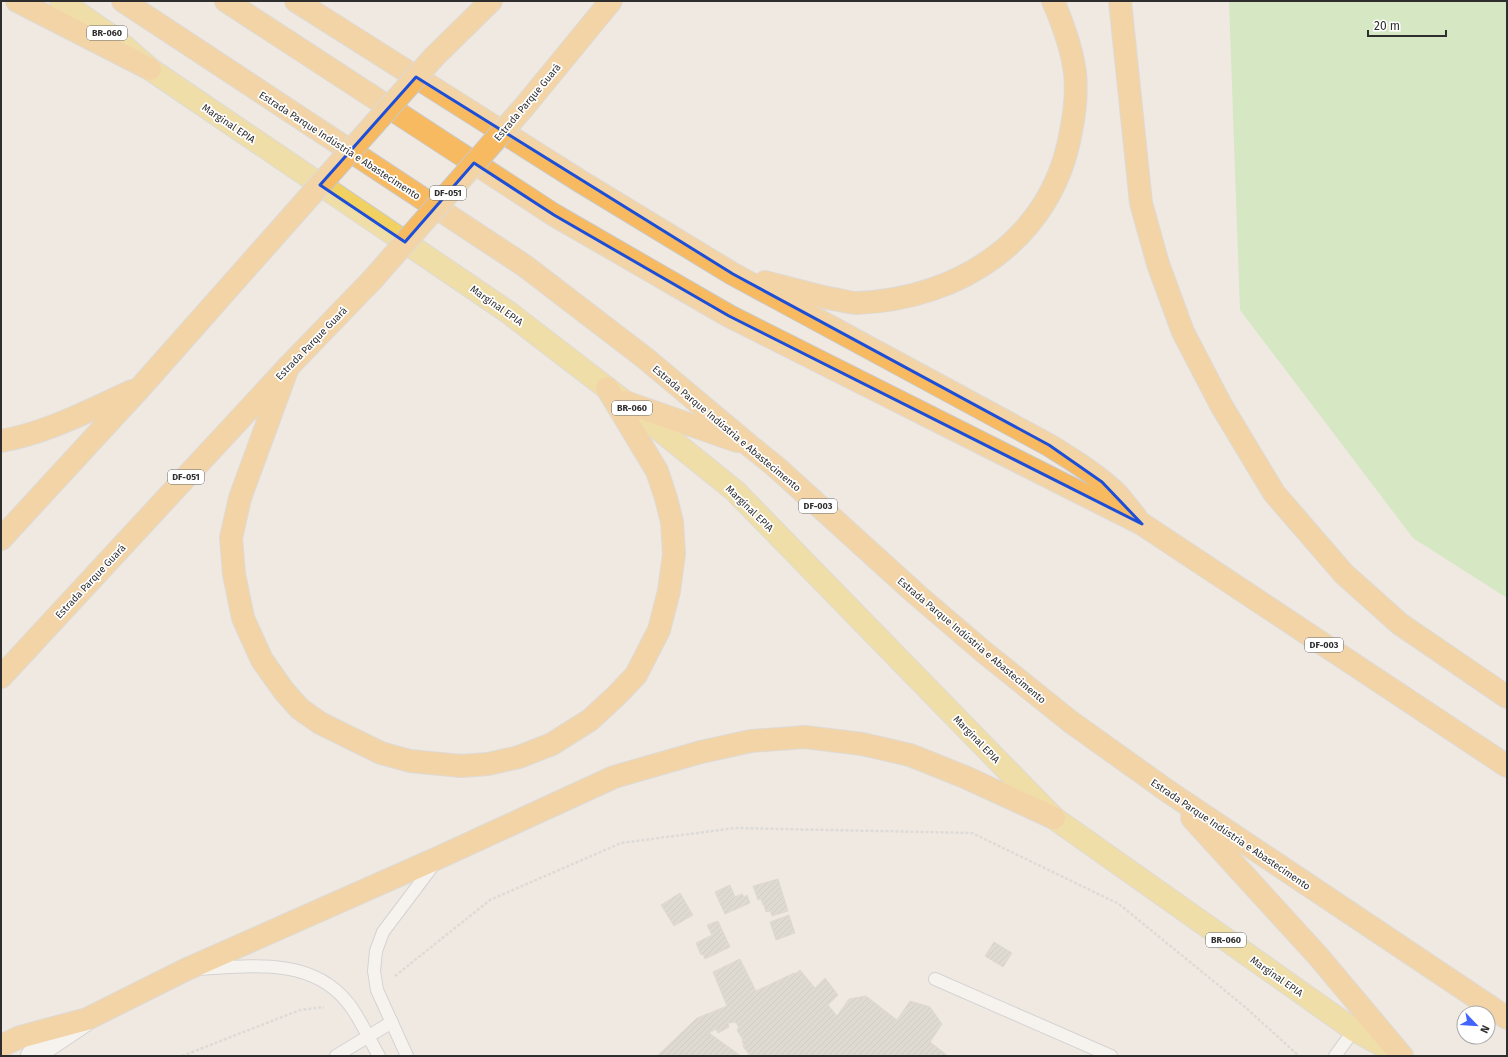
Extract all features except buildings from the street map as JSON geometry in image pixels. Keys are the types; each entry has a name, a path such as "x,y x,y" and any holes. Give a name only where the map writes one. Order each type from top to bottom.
{"highway":[{"path":"18,1 150,69"},
{"name":"Estrada Parque Indústria e Abastecimento","path":"123,1 524,266 645,358 775,466 916,594 985,653 1070,722 1169,792 1507,1018"},
{"name":"DF-003","path":"226,1 554,215 729,316 1142,524 1507,766"},
{"path":"296,1 580,181 733,274 1049,445 1079,464 1102,482 1118,496 1142,524"},
{"path":"1,539 140,388 434,58 491,1"},
{"name":"Estrada Parque Guará","path":"1,677 288,367 373,279 524,107 611,1"},
{"path":"733,274 854,303 890,300 924,292 959,280 993,259 1021,234 1045,202 1061,172 1069,143 1076,106 1075,73 1062,23 1053,1"},
{"path":"1120,1 1141,203 1158,264 1183,332 1221,404 1274,493 1344,574 1400,624 1507,697"},
{"path":"288,367 240,498 231,538 234,574 243,618 262,660 284,691 300,709 320,723 381,753 410,761 461,766 488,764 519,757 552,744 590,720 636,675 659,630 669,591 674,554 672,522 657,471 607,388"},
{"path":"1,441 22,438 73,418 140,388"},
{"path":"625,402 750,446"},
{"path":"1,1046 20,1037 87,1019 185,970 440,857 614,777 701,752 751,742 806,738 862,744 910,755 965,777 1054,818"},
{"path":"1169,792 1318,956 1402,1056"}],"main road":[{"name":"Marginal EPIA","path":"61,1 117,40 150,69 508,312 625,402 735,491 1054,818 1354,1030 1402,1056"}],"street":[{"path":"32,1056 87,1019"}],"lane":[{"path":"407,1056 377,990 374,971 376,951 383,932 440,857"},
{"path":"185,970 254,966 283,968 309,974 330,985 348,1004 379,1056"},
{"path":"935,979 1111,1056"},
{"path":"336,1056 392,1022"},
{"path":"1335,1056 1354,1030"}],"path":[{"path":"377,990 490,900 621,843 735,828 972,833 1119,904 1245,1007 1299,1056"},
{"path":"182,1056 300,1010 348,1004"}],"highlighted area":[{"path":"416,77 733,274 1049,445 1102,482 1142,524 729,316 554,215 474,163 405,242 320,185"}],"green space":[{"path":"1229,1 1507,1 1507,598 1413,538 1240,310"}]}
